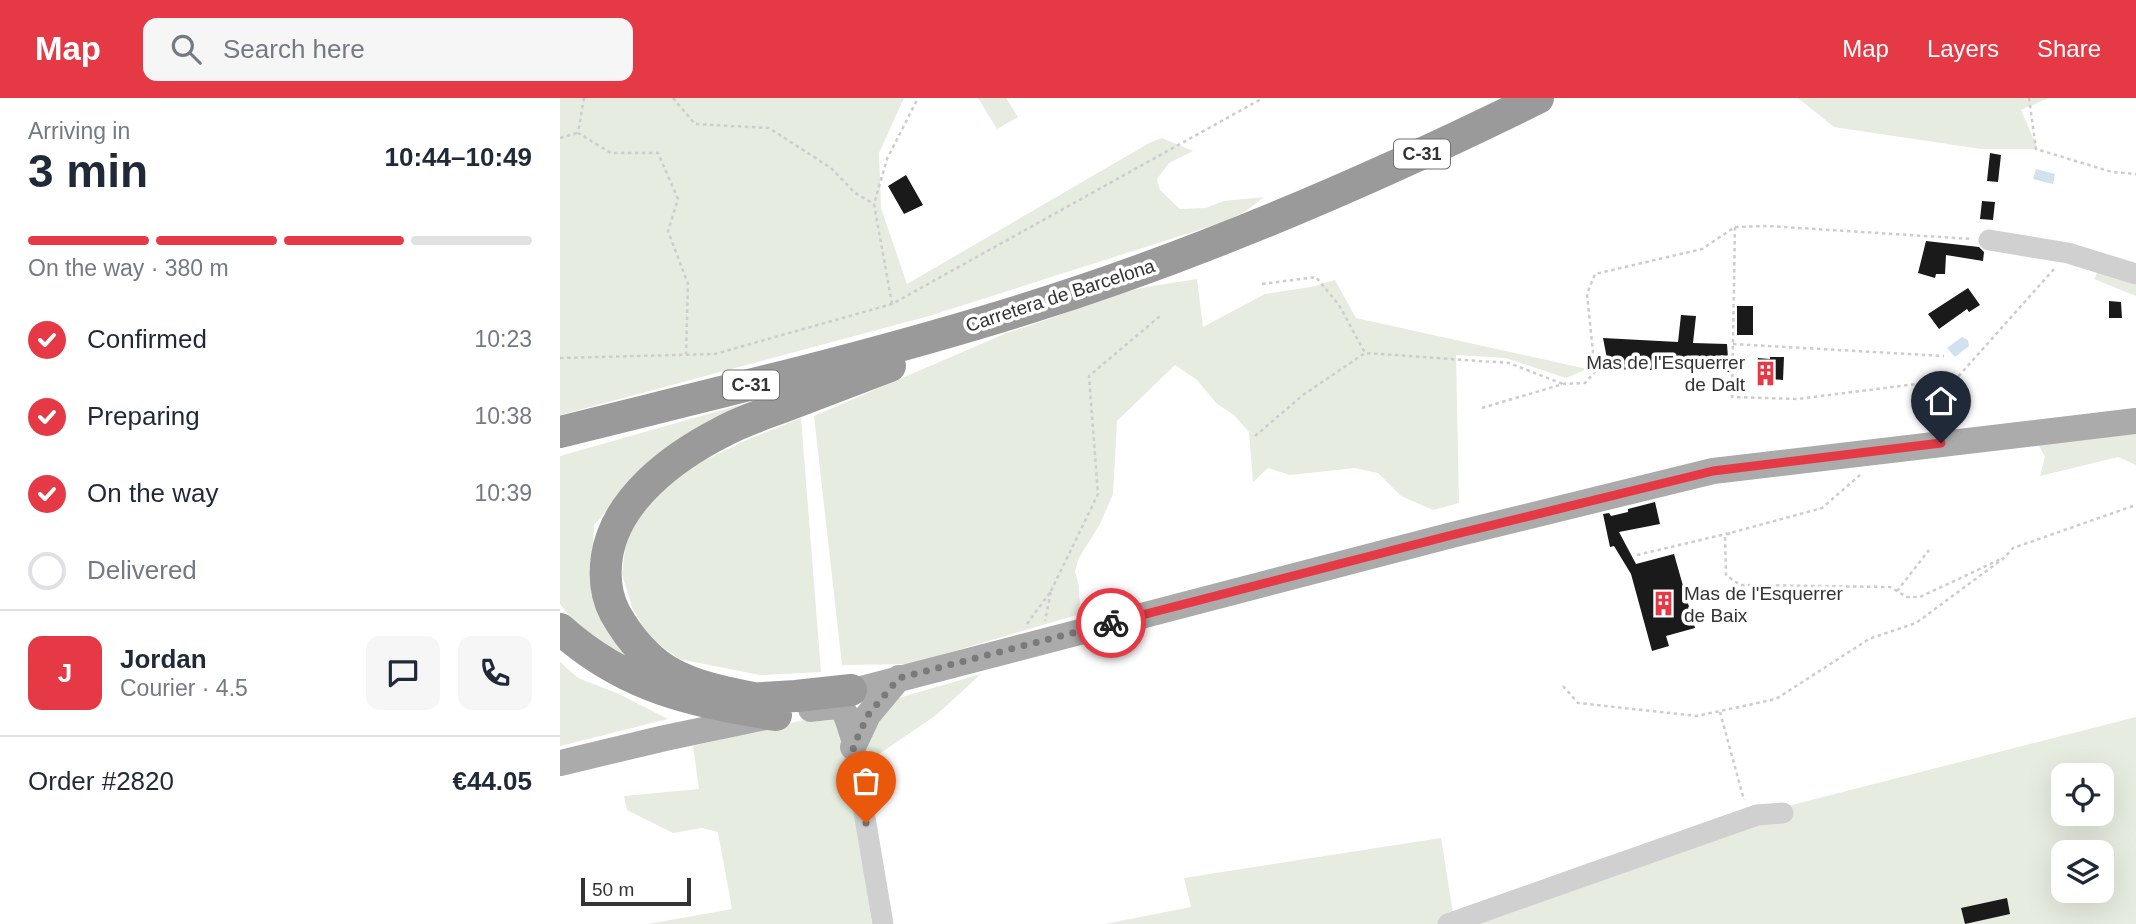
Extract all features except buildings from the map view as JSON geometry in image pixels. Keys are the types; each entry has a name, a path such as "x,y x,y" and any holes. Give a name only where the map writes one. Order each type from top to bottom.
{"highway":[{"name":"Carretera de Barcelona","path":"560,432 773,380 1027,309 1252,228 1372,177 1538,98"},
{"path":"773,708 699,686 659,667 630,639 609,603 605,571 609,542 627,507 651,480 682,456 723,431 950,345 1027,309"},
{"path":"560,628 582,648 616,670 676,695 706,702 773,708 796,696 857,715"}],"main road":[{"path":"560,763 773,708 834,706 843,709 847,715 857,715 899,678 1713,471 2136,421"}],"street":[{"path":"1989,240 2068,253 2136,274"},
{"path":"857,715 883,924"},
{"path":"1448,924 1749,818 1783,813"}],"path":[{"path":"578,133 584,98"},
{"path":"673,98 695,124 768,128 831,168 855,193 874,204"},
{"path":"892,304 874,204 887,159 918,98"},
{"path":"560,358 715,354 892,304 984,256 1263,98"},
{"path":"2029,98 2036,149 2112,172 2136,174"},
{"path":"560,138 578,133 611,153 658,153 678,199 668,231 688,284 686,355"},
{"path":"1482,408 1563,384 1585,383 1595,372 1587,294 1595,274 1702,249 1735,227 1768,226 1989,240"},
{"path":"1735,227 1732,397 1797,399 1956,379 2068,253"},
{"path":"1262,284 1316,277 1339,305 1365,353"},
{"path":"1009,650 1051,592 1098,494 1089,376 1160,316"},
{"path":"1733,344 1944,356"},
{"path":"1255,436 1303,395 1365,353 1509,363 1563,384"},
{"path":"1637,555 1822,508 1860,474"},
{"path":"1563,686 1578,702 1697,716 1776,699 1869,639 1916,623 2004,558 2013,548 2136,505"},
{"path":"1730,533 1725,536 1726,575 1740,584 1890,587 1907,597 1920,597 2004,558"},
{"path":"1897,591 1929,550"},
{"path":"1041,641 1051,592"},
{"path":"1720,712 1749,818"}],"shaded area":[{"path":"560,98 904,98 879,153 881,208 907,284 1162,138 1193,151 1169,163 1157,179 1160,190 1180,209 1206,208 1224,201 1264,197 1246,211 1224,222 929,316 560,415"},
{"path":"978,98 1006,98 1018,117 997,129"},
{"path":"1798,98 2049,98 2021,110 2038,149 1981,149 1834,127"},
{"path":"2098,271 2136,282 2136,296 2094,279"},
{"path":"1197,279 1203,327 1265,294 1311,287 1335,280 1356,318 1587,369 1566,378 1506,358 1456,355 1459,503 1433,510 1401,496 1378,473 1355,468 1290,475 1268,468 1253,482 1249,432 1234,415 1216,403 1197,380 1175,365 1117,421 1113,494 1100,524 1079,558 1075,571 1079,587 1080,614 910,664 842,665 814,416 1009,332 1127,292"},
{"path":"747,403 626,488 594,525 591,581 644,670 586,637 560,604 560,456"},
{"path":"801,418 821,672 760,675 679,659 649,637 632,607 622,574 626,541 636,515 664,486 701,462"},
{"path":"2136,433 2136,465 2118,457 2040,476 2045,457 2038,444"},
{"path":"560,662 578,678 619,694 668,719 560,746"},
{"path":"981,674 935,716 879,754 868,778 864,740 885,702"},
{"path":"838,712 844,729 872,924 648,924 732,909 718,832 702,828 673,833 627,810 624,796 699,789 693,746"},
{"path":"2136,717 2136,924 1105,924 1191,907 1184,878 1441,838 1453,913 1585,864 1758,806 1776,809"}],"water":[{"path":"2036,169 2055,174 2053,184 2033,179"},
{"path":"1962,337 1968,340 1969,346 1955,357 1947,348"}],"way so far":[{"path":"866,823 853,747 868,715 899,678 1111,623"}],"place":[{"name":"Mas de l'Esquerrer de Dalt","path":"1765,373"},
{"name":"Mas de l'Esquerrer de Baix","path":"1664,604"}],"route":[{"path":"1111,623 1713,471 1941,443"}]}
